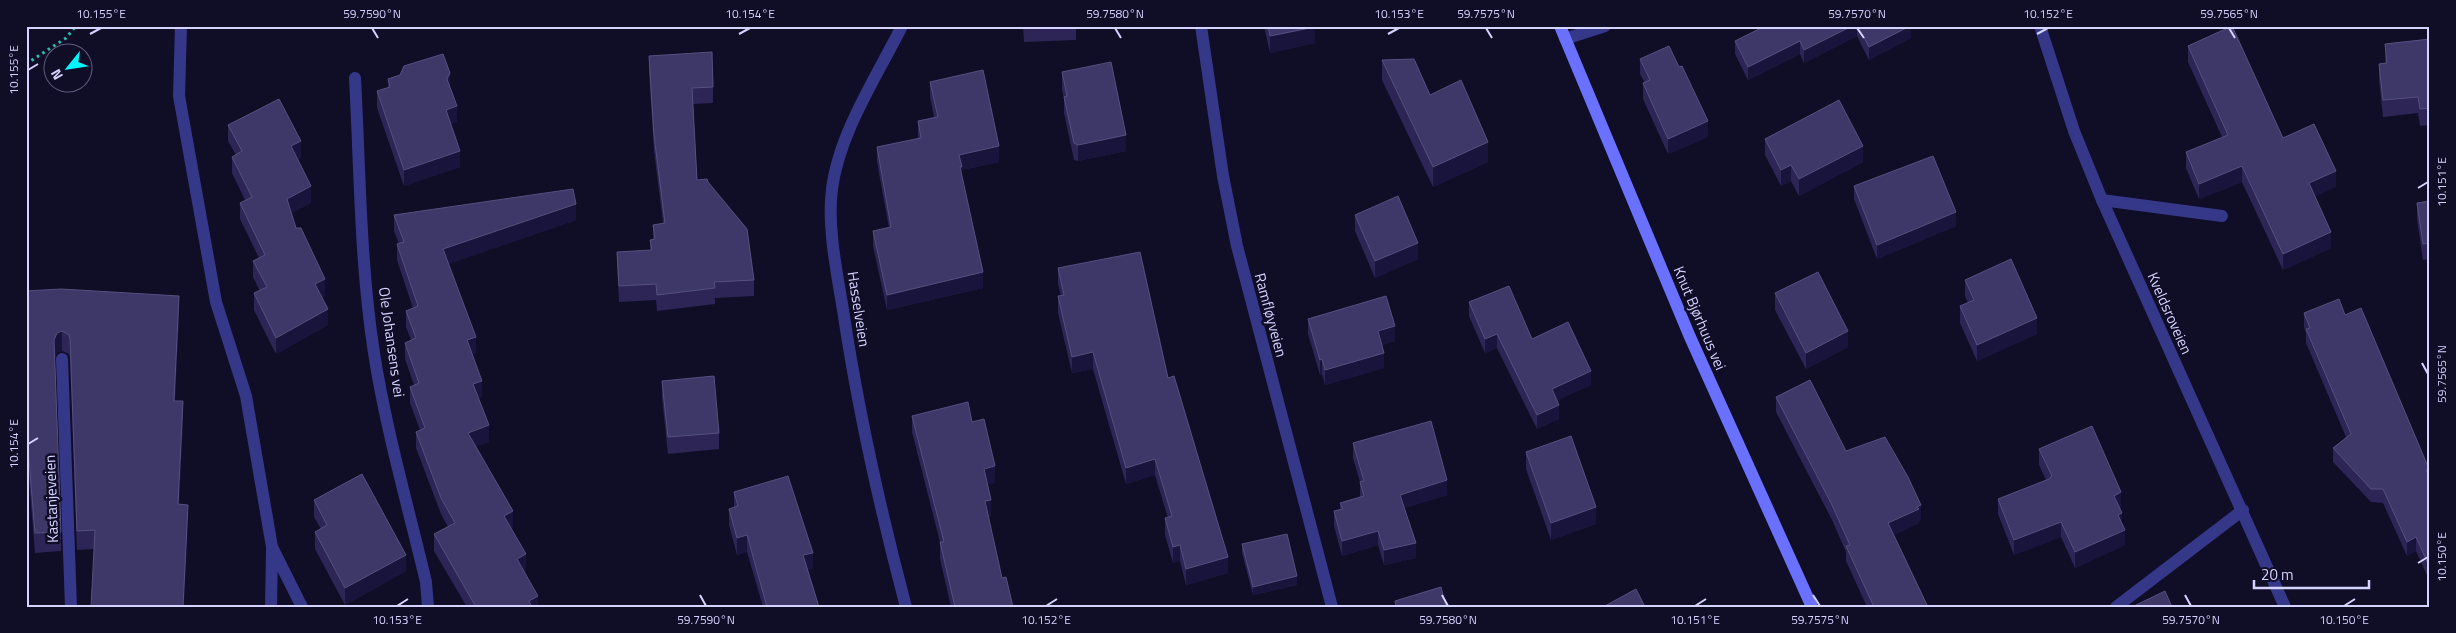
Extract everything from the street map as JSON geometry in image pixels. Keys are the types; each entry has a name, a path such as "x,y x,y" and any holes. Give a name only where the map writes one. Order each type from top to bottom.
{"main road":[{"name":"Knut Bjørhuus vei","path":"1560,26 1690,337 1812,607"}],"street":[{"path":"180,26 180,96 216,302 246,396 272,547 271,607"},
{"name":"Hasselveien","path":"902,26 845,137 832,189 833,245 851,360 885,530 906,607"},
{"name":"Ramfløyveien","path":"1201,26 1223,176 1237,246 1332,607"},
{"path":"1566,39 1605,26"},
{"name":"Kveldsroveien","path":"2040,26 2051,68 2102,200 2285,607"},
{"name":"Ole Johansens vei","path":"355,78 366,281 374,354 390,433 426,582 428,607"},
{"path":"2102,200 2222,216"},
{"name":"Kastanjeveien","path":"62,359 72,607"},
{"path":"2116,607 2243,510"},
{"path":"272,547 302,607"}],"path":[{"path":"26,64 66,38 76,26"}],"building":[{"path":"1268,26 1314,26 1315,27 1270,36"},
{"path":"1765,26 1852,26 1804,50 1800,41 1748,67 1735,41"},
{"path":"1858,26 1910,26 1869,47"},
{"path":"2232,26 2283,138 2314,124 2336,171 2309,183 2331,232 2283,254 2242,166 2199,184 2186,152 2228,135 2188,46"},
{"path":"2430,39 2430,108 2420,109 2418,97 2383,100 2379,64 2387,63 2385,44"},
{"path":"1669,46 1679,67 1682,66 1708,121 1668,139 1643,83 1650,80 1640,59"},
{"path":"712,52 713,87 692,88 697,180 707,179 747,229 754,280 714,282 715,288 657,295 656,284 619,286 617,252 652,250 650,240 655,239 653,225 665,223 654,135 649,56"},
{"path":"443,54 450,73 447,79 457,106 446,110 460,151 404,170 377,91 390,87 388,79 400,75 404,66"},
{"path":"1414,59 1430,95 1461,80 1488,142 1433,167 1382,60"},
{"path":"1111,62 1126,135 1078,145 1074,143 1064,97 1067,96 1062,72"},
{"path":"983,70 999,146 959,155 983,272 887,295 873,231 891,227 877,147 921,138 918,121 938,117 930,82"},
{"path":"279,99 301,141 291,146 311,186 287,199 296,228 301,228 325,279 315,284 328,309 276,338 254,293 267,287 253,261 265,255 240,203 252,197 232,157 242,151 228,125"},
{"path":"1839,100 1863,146 1799,179 1791,165 1781,170 1765,139"},
{"path":"1933,156 1956,212 1877,245 1854,186"},
{"path":"573,189 576,204 443,249 476,337 467,340 482,381 473,384 489,425 468,433 513,511 504,516 526,554 517,559 538,596 529,601 532,607 476,607 434,534 455,523 441,498 416,432 425,428 410,387 419,383 405,343 416,338 406,311 418,306 397,244 404,242 394,215"},
{"path":"1398,196 1418,243 1375,261 1355,215"},
{"path":"2430,201 2430,243 2423,244 2417,203"},
{"path":"1140,252 1168,378 1174,376 1228,557 1186,569 1180,545 1173,547 1165,518 1172,516 1155,459 1126,468 1093,352 1072,357 1058,296 1064,295 1058,268"},
{"path":"2011,259 2037,318 1977,345 1960,306 1974,300 1965,280"},
{"path":"1818,272 1848,331 1806,353 1775,293"},
{"path":"1509,286 1532,339 1568,322 1591,371 1552,389 1559,405 1537,415 1497,334 1485,339 1469,302"},
{"path":"61,289 179,296 174,401 183,401 178,504 188,505 183,607 91,607 95,530 77,531 70,339 69,335 62,331 57,333 54,340 61,532 35,533 26,423 26,291"},
{"path":"1386,296 1395,326 1378,331 1384,353 1325,370 1322,359 1320,360 1308,319"},
{"path":"2339,299 2345,315 2361,308 2429,469 2426,470 2430,477 2430,568 2416,537 2407,542 2383,489 2371,489 2333,448 2351,434 2306,329 2310,328 2304,313"},
{"path":"714,376 719,433 668,437 662,381"},
{"path":"1810,380 1846,451 1885,437 1908,477 1921,505 1917,507 1919,509 1888,523 1928,607 1874,607 1846,546 1850,545 1832,505 1776,397"},
{"path":"968,402 972,422 984,419 995,466 984,469 991,500 985,501 1002,578 1006,577 1013,607 955,607 940,542 944,542 912,416"},
{"path":"1431,421 1447,480 1400,495 1416,543 1384,550 1378,531 1342,541 1334,511 1343,509 1340,503 1364,496 1360,482 1364,481 1353,443"},
{"path":"2092,426 2121,492 2114,496 2122,513 2118,515 2125,530 2075,552 2061,522 2014,540 1998,499 2049,479 2052,476 2039,449"},
{"path":"1571,436 1596,507 1551,523 1526,452"},
{"path":"362,474 406,555 345,588 315,532 327,525 314,500"},
{"path":"788,476 813,553 803,555 819,607 767,607 747,535 737,538 729,509 738,506 734,492"},
{"path":"1287,534 1297,576 1253,587 1242,544"},
{"path":"1441,587 1446,607 1396,607 1395,601"},
{"path":"1636,589 1645,607 1603,607"},
{"path":"2165,591 2172,607 2132,607"}]}
